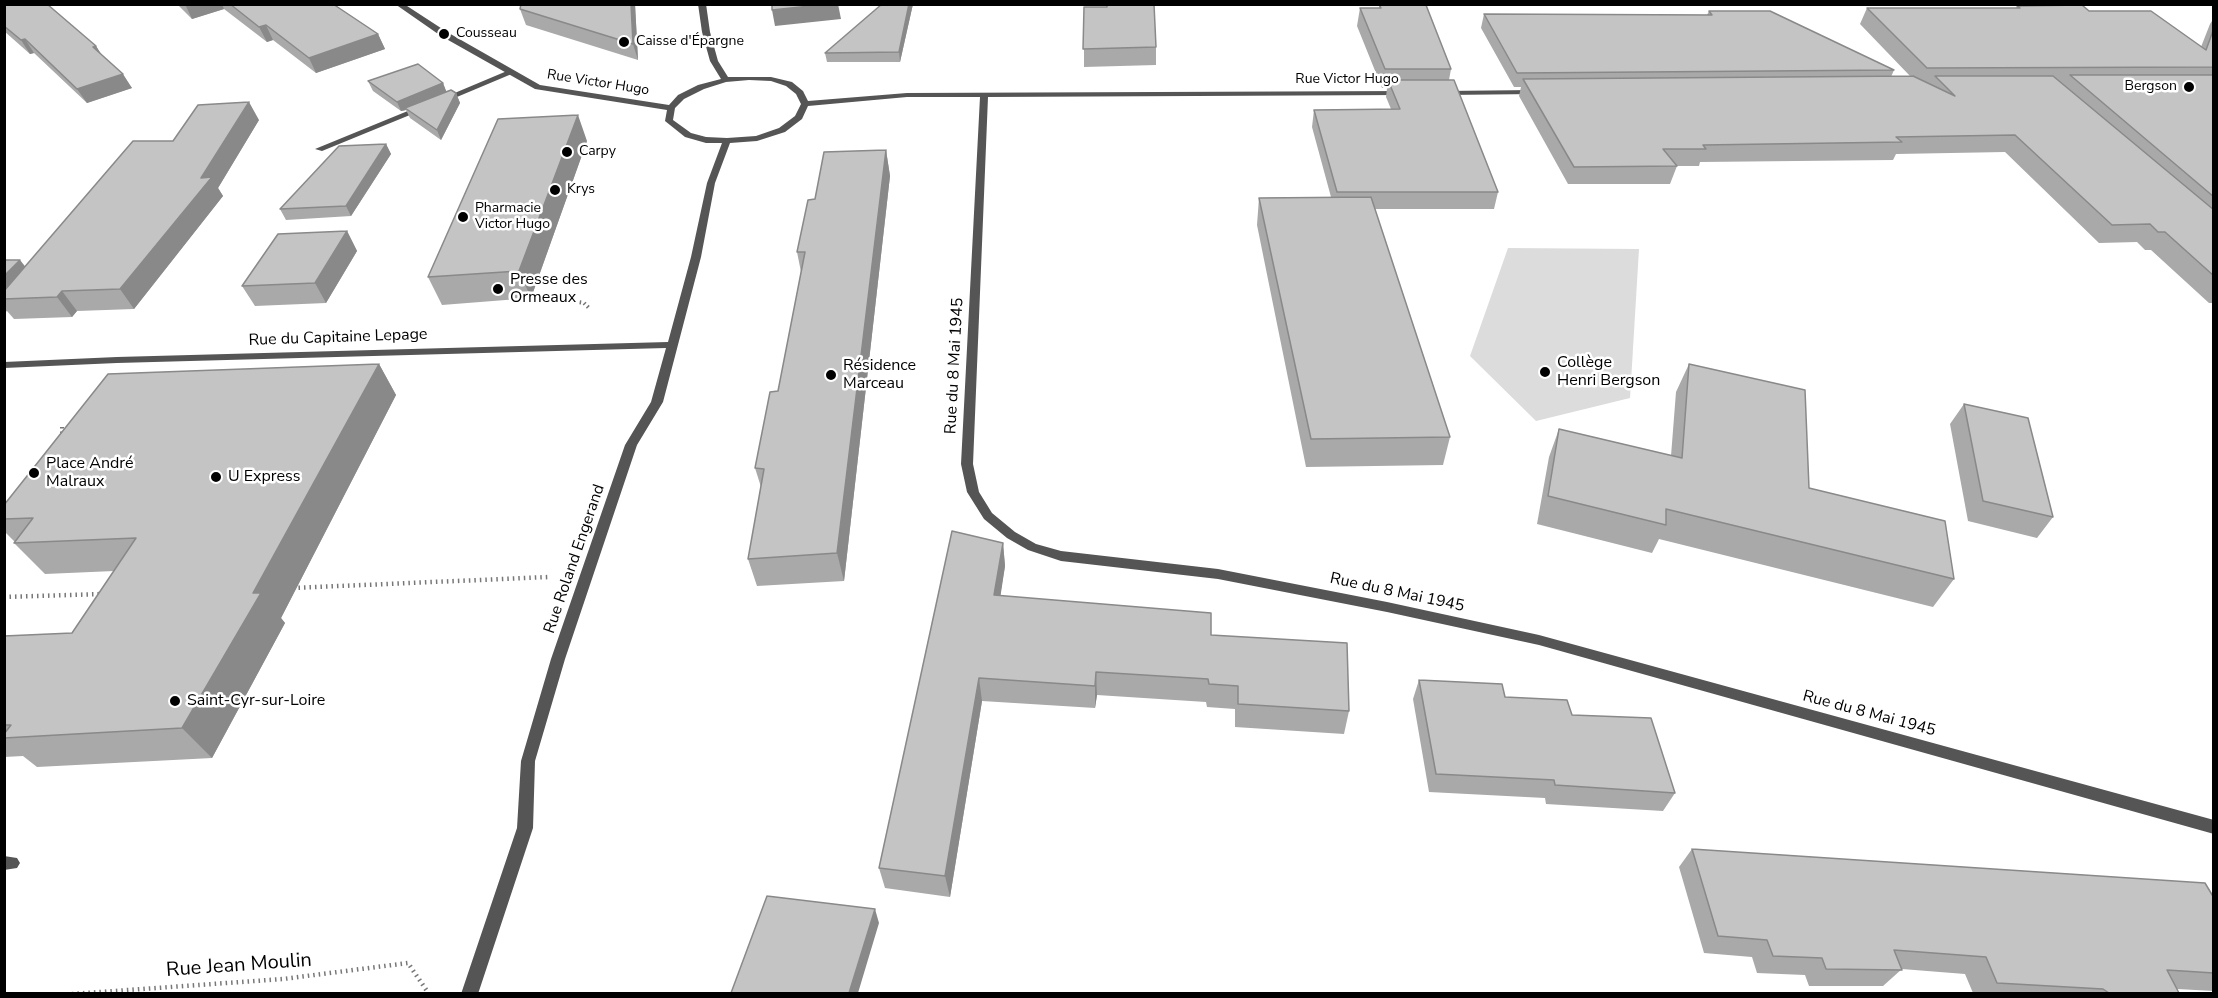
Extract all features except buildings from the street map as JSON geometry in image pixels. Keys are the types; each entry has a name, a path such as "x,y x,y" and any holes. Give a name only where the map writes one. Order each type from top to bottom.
{"street":[{"name":"Rue Victor Hugo","path":"398,4 510,73 538,87 671,108"},
{"path":"702,4 706,32 714,61 726,80"},
{"path":"319,149 510,73"},
{"path":"749,78 789,84 801,93 805,104 799,117 782,130 757,138 727,141 706,140 688,135 669,121 671,108 681,97 701,87 726,80 749,78"},
{"path":"1434,93 1544,92"},
{"name":"Rue Victor Hugo","path":"805,104 907,95 1413,93"},
{"name":"Rue du 8 Mai 1945","path":"984,95 967,464 973,492 988,516 1011,535 1032,547 1061,556 1218,574 1539,640 2214,827"},
{"name":"Rue Roland Engerand","path":"470,993 525,828 528,761 558,659 631,445 657,402 696,257 711,183 727,141"},
{"name":"Rue du Capitaine Lepage","path":"4,365 128,359 672,345"}],"path":[{"path":"553,298 584,303 589,308"},
{"path":"62,427 62,437"},
{"path":"285,588 588,576"},
{"path":"4,597 110,594"},
{"name":"Rue Jean Moulin","path":"72,993 283,980 408,963 429,993"}],"shaded area":[{"path":"1508,248 1639,249 1630,398 1536,421 1470,356"}],"place":[{"name":"Cousseau","path":"444,34"},
{"name":"Caisse d'Épargne","path":"624,42"},
{"name":"Bergson","path":"2189,87"},
{"name":"Carpy","path":"567,152"},
{"name":"Krys","path":"555,190"},
{"name":"Pharmacie Victor Hugo","path":"463,217"},
{"name":"Presse des Ormeaux","path":"498,289"},
{"name":"Collège Henri Bergson","path":"1545,372"},
{"name":"Résidence Marceau","path":"831,375"},
{"name":"Place André Malraux","path":"34,473"},
{"name":"U Express","path":"216,477"},
{"name":"Saint-Cyr-sur-Loire","path":"175,701"}]}
